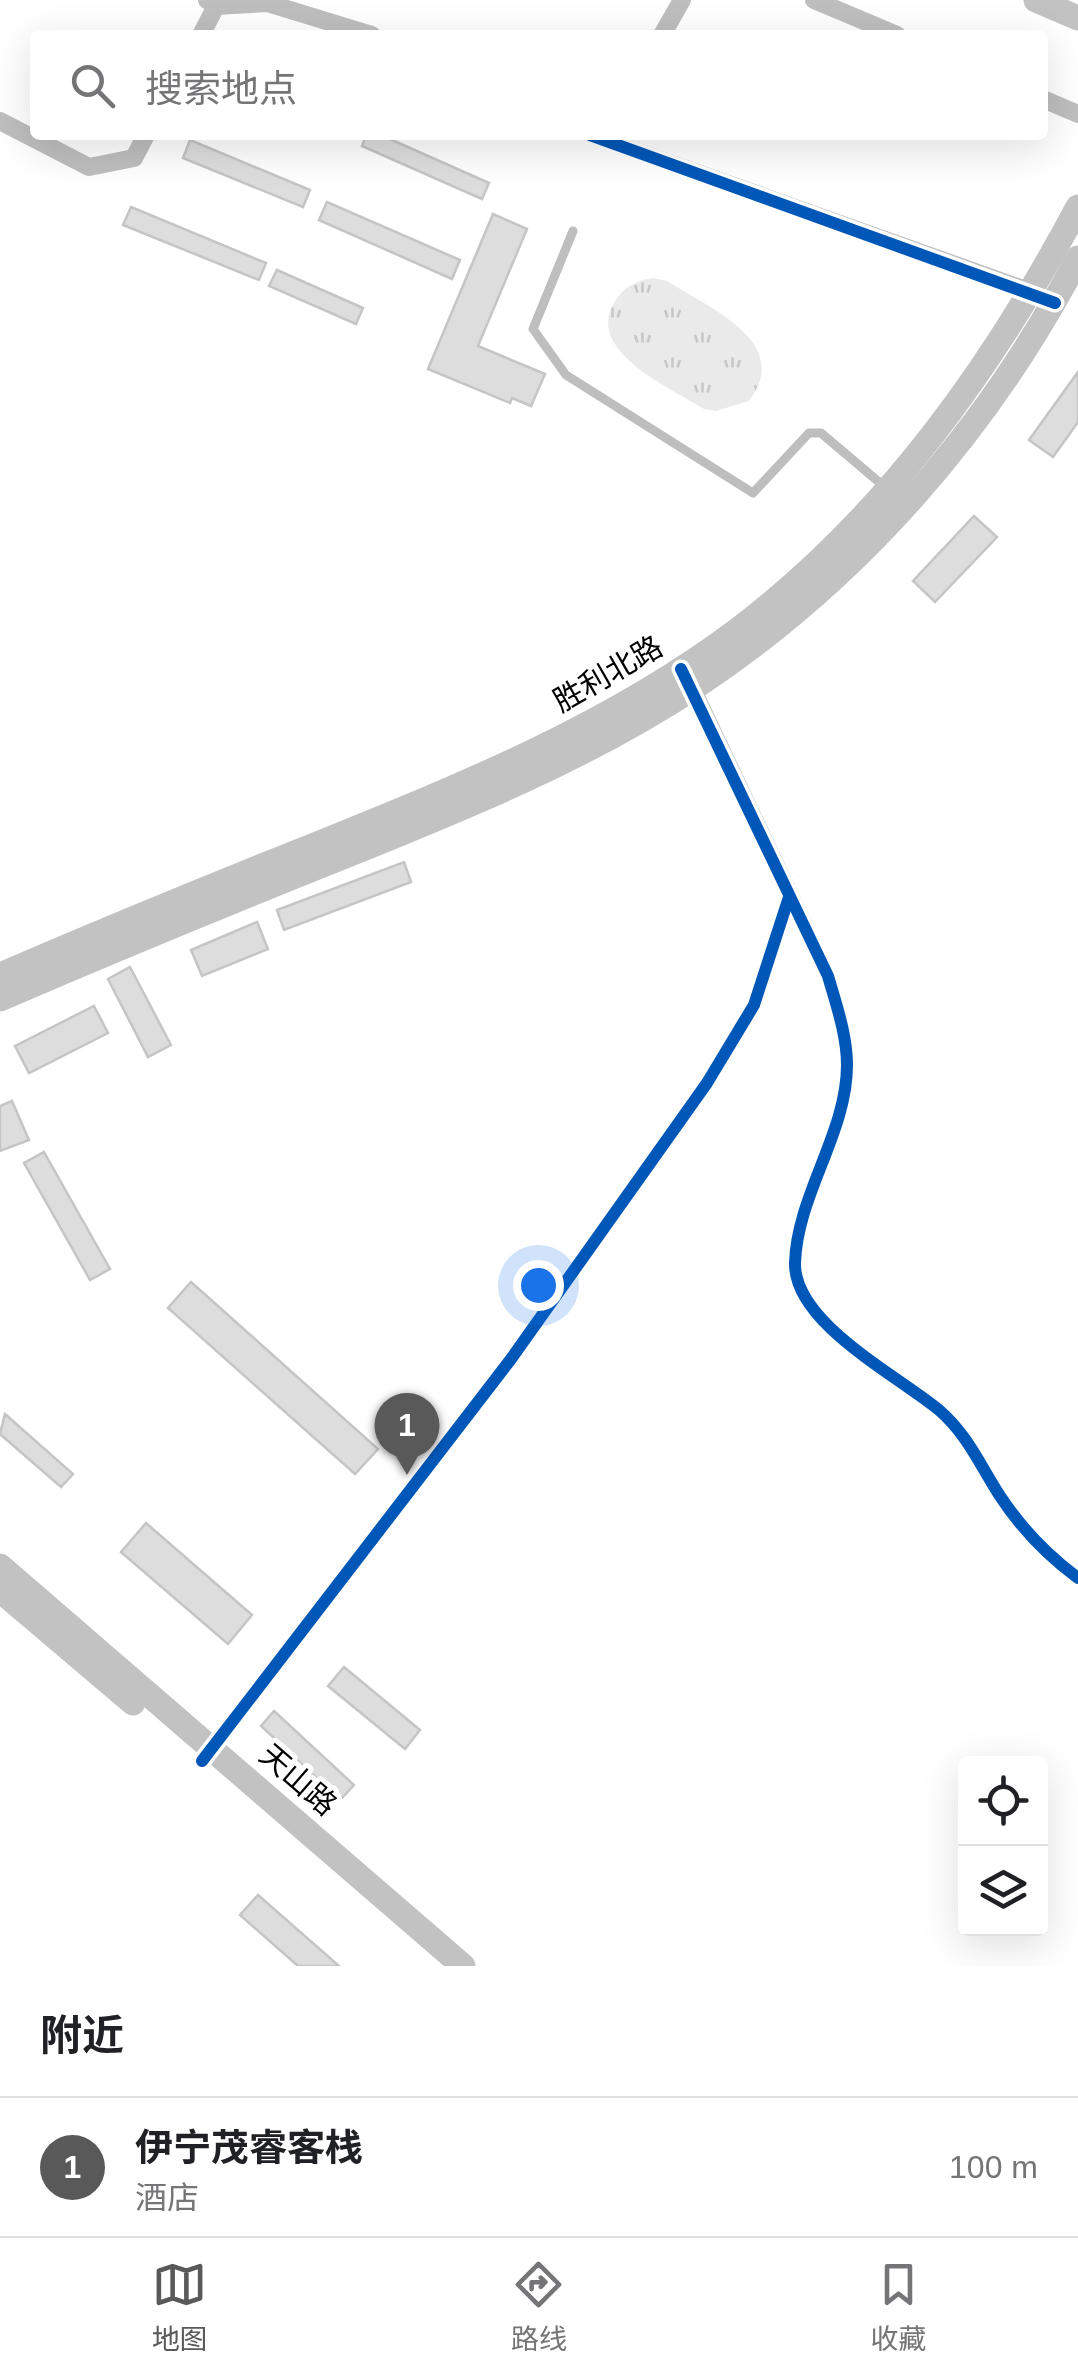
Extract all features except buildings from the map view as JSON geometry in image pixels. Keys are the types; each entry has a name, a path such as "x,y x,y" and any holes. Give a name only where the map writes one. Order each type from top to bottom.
{"main road":[{"path":"1036,0 1078,18"},
{"name":"胜利北路","path":"0,975 470,782 751,647 834,577 898,498 955,448 1044,297 1078,207"},
{"name":"胜利北路","path":"1044,297 1078,258"},
{"name":"胜利北路","path":"0,998 478,802 589,749 688,678"},
{"name":"天山路","path":"0,1566 439,1966"},
{"name":"天山路","path":"0,1590 463,1966"}],"street":[{"path":"665,30 682,0"},
{"path":"814,0 885,30"},
{"path":"202,30 211,3 267,3 356,30"},
{"path":"1048,101 1078,114"},
{"path":"0,121 30,137"},
{"path":"37,140 89,167 134,158 143,140"},
{"path":"606,140 1044,297"},
{"path":"688,678 828,976 848,1066 801,1225 795,1264 799,1286 826,1324 940,1412 966,1437 1028,1533 1078,1578"},
{"path":"207,1755 511,1359 707,1084 754,1005 788,897"}],"lane":[{"path":"573,230 533,329 566,375 752,493 809,433 820,433 898,498"}],"green space":[{"path":"654,278 667,281 723,315 754,344 761,361 760,380 749,401 716,411 704,409 653,379 620,352 608,319 615,301 632,285"}],"cycle path":[{"path":"604,140 1055,303"},
{"path":"681,669 828,976 843,1031 847,1054 845,1090 798,1238 795,1263 799,1285 829,1327 949,1419 1017,1519 1078,1578"},
{"path":"202,1761 511,1359 707,1083 754,1005 789,897"}],"place":[{"name":"伊宁茂睿客栈","path":"407,1475"}]}
